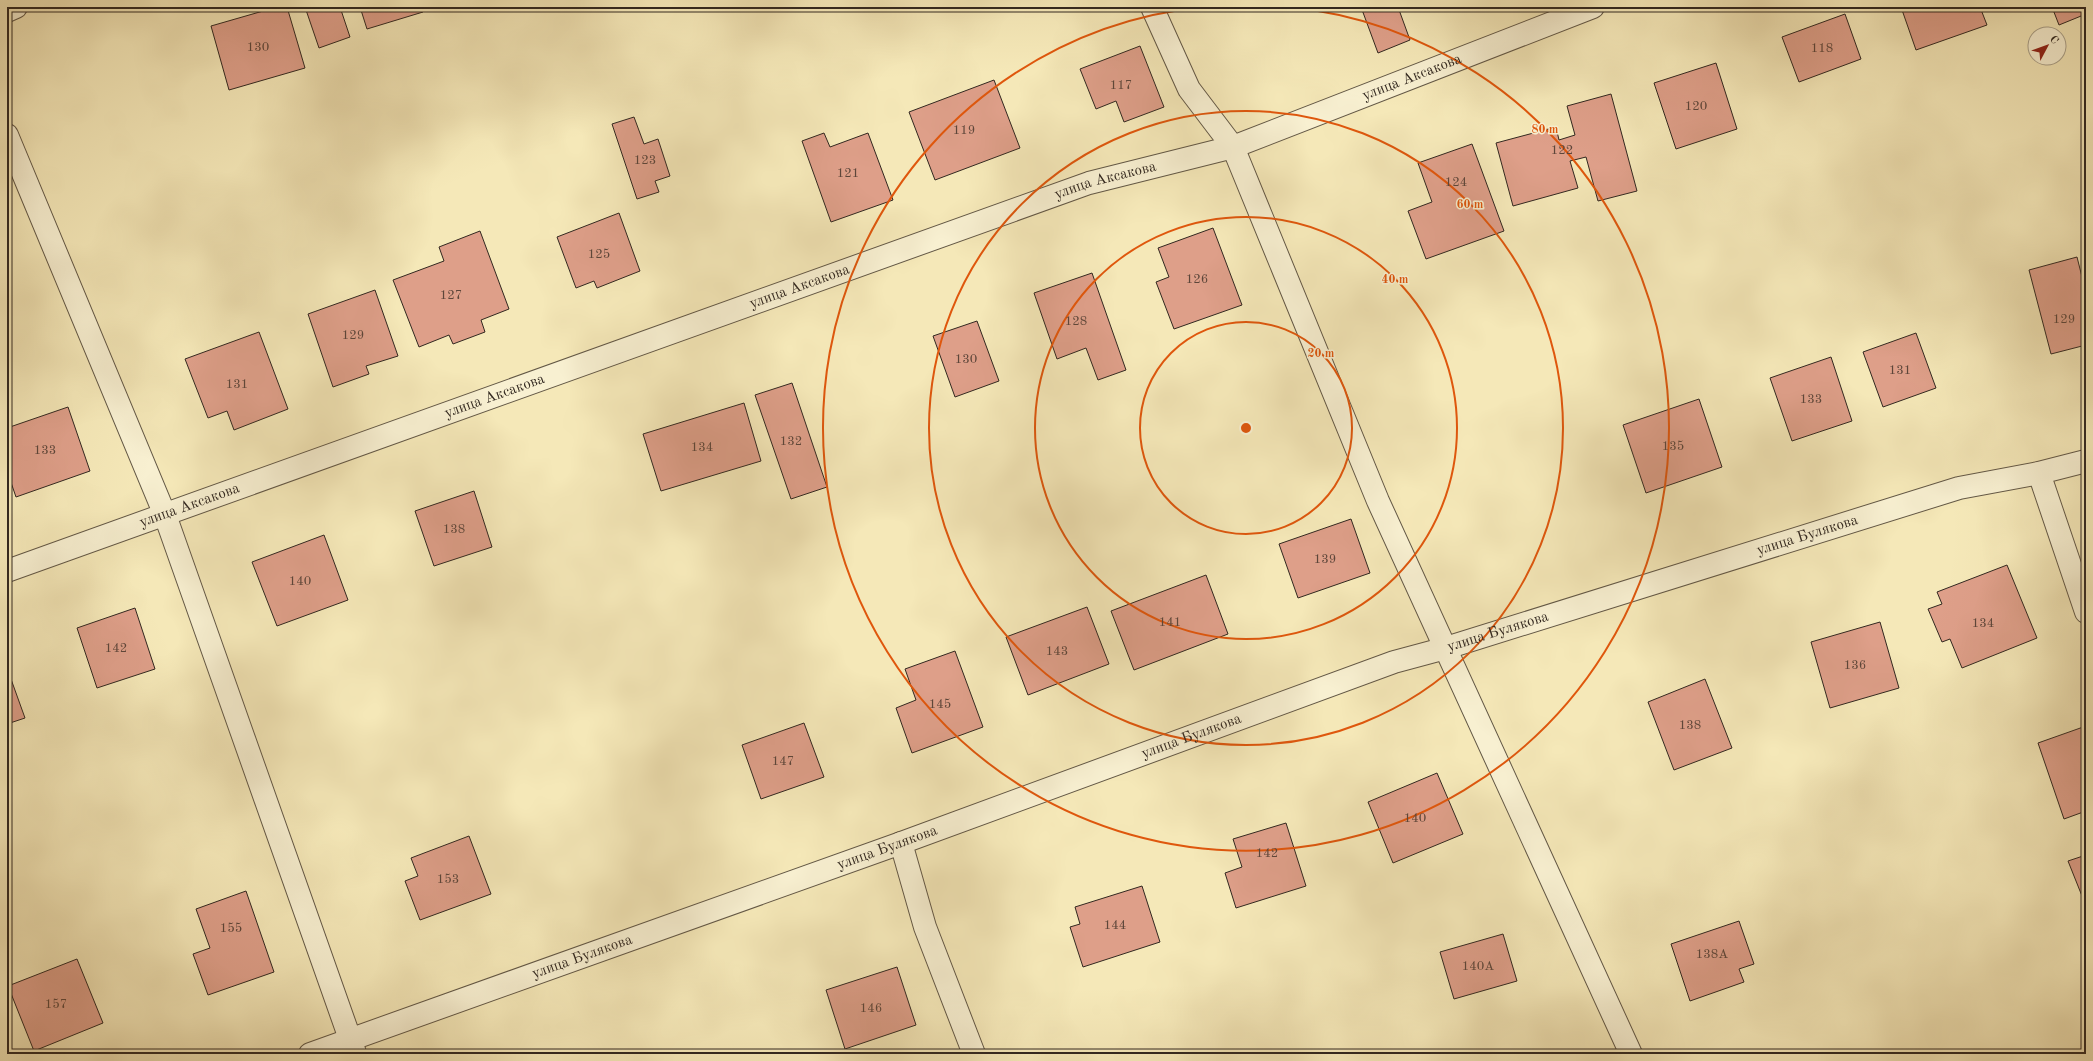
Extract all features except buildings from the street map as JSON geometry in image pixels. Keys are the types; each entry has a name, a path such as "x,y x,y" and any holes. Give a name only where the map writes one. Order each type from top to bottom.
{"street":[{"path":"7,11 16,7"},
{"path":"1152,7 1190,89 1233,147 1378,501 1630,1054"},
{"name":"улица Аксакова","path":"7,571 1089,183 1233,147 1593,7"},
{"path":"7,135 164,515 353,1047"},
{"name":"улица Булякова","path":"310,1054 353,1047 901,843 1394,662 1446,648 1958,488 2040,474 2086,461"},
{"path":"2040,474 2086,612"},
{"path":"901,843 925,927 974,1054"}]}
